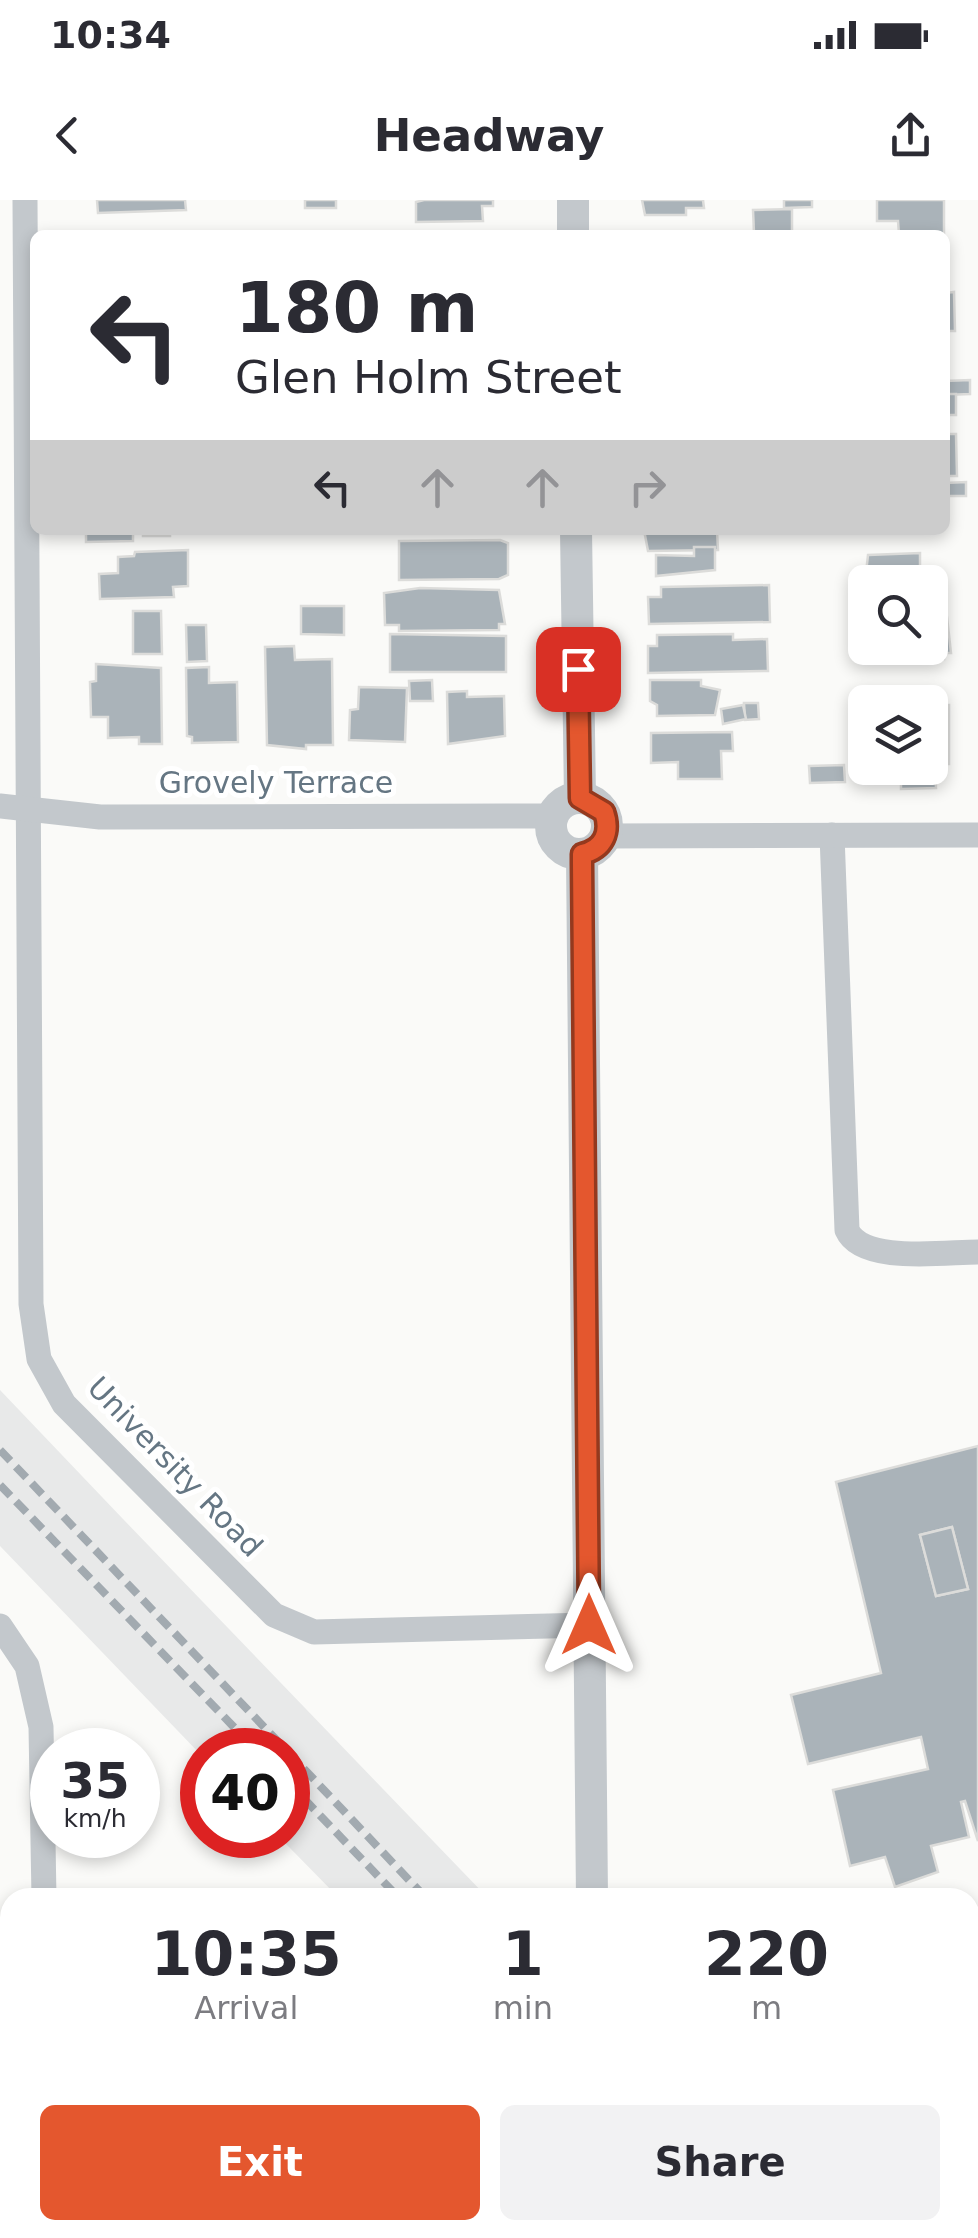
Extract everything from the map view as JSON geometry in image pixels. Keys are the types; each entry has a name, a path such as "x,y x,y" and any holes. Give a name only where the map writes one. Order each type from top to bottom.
{"street":[{"name":"University Road","path":"24,200 31,1304 39,1360 64,1404 274,1616 314,1632 589,1625"},
{"path":"573,200 573,230"},
{"path":"576,535 566,807 551,828 558,845 978,835"},
{"name":"Grovely Terrace","path":"0,806 100,817 566,807"},
{"path":"566,807 604,812 594,845 589,1625 592,1888"},
{"path":"832,836 847,1230 851,1238 872,1252 978,1252"},
{"path":"0,1626 27,1666 41,1727 44,1888"}],"shaded area":[{"path":"0,1390 478,1888 329,1888 300,1858 310,1858 310,1728 180,1728 180,1733 0,1546"}],"building":[{"path":"97,200 185,200 186,210 98,213"},
{"path":"305,200 336,200 336,208 305,208"},
{"path":"493,200 493,206 482,206 483,221 416,222 416,202"},
{"path":"642,200 703,200 704,208 686,208 686,215 645,215"},
{"path":"784,200 812,200 812,207 784,208"},
{"path":"877,200 944,200 944,230 899,230 898,221 877,221"},
{"path":"792,209 792,230 754,230 753,210"},
{"path":"950,292 954,292 955,331 950,331"},
{"path":"970,380 970,394 950,395 950,381"},
{"path":"950,394 956,394 956,415 950,415"},
{"path":"950,434 956,434 957,476 950,476"},
{"path":"966,482 966,496 950,496 950,483"},
{"path":"86,535 133,535 133,541 86,542"},
{"path":"645,535 717,535 718,550 648,551"},
{"path":"399,541 508,543 508,575 499,579 399,580"},
{"path":"694,547 715,547 715,570 656,576 656,555 694,556"},
{"path":"188,550 188,586 173,587 174,597 100,599 99,574 118,573 118,557 134,556 135,552"},
{"path":"920,553 920,565 867,565 868,555"},
{"path":"769,585 770,622 649,624 648,597 661,597 661,587"},
{"path":"420,588 499,590 505,624 499,624 499,630 399,631 399,625 385,625 384,593"},
{"path":"301,606 344,606 344,635 301,634"},
{"path":"133,611 161,611 162,654 133,654"},
{"path":"186,625 206,625 207,661 187,662"},
{"path":"390,634 506,636 506,672 390,672"},
{"path":"733,634 733,640 767,639 768,671 648,673 648,646 657,646 657,635"},
{"path":"294,646 295,660 332,659 333,745 306,745 306,749 267,745 265,647"},
{"path":"96,664 161,668 162,744 139,744 139,737 108,738 108,717 91,717 90,682 96,681"},
{"path":"209,667 209,683 237,682 238,742 192,743 192,737 187,736 186,668"},
{"path":"432,680 433,701 410,701 409,681"},
{"path":"650,680 701,680 701,686 720,690 715,715 657,716 657,705 650,701"},
{"path":"359,687 407,688 405,742 349,740 350,710 358,709"},
{"path":"467,691 467,697 504,696 505,736 448,744 447,692"},
{"path":"744,703 758,703 759,719 745,720"},
{"path":"743,705 746,719 723,724 721,709"},
{"path":"732,732 733,751 721,751 722,779 678,779 678,762 651,763 651,733"},
{"path":"844,765 845,782 810,783 809,766"},
{"path":"901,785 936,785 936,788 901,789"},
{"path":"978,1446 978,1841 965,1801 961,1802 969,1837 931,1846 938,1872 895,1887 885,1857 850,1866 833,1790 928,1769 921,1737 808,1764 791,1695 881,1673 836,1482","holes":["952,1527 968,1589 936,1596 920,1535"]},
{"path":"952,1527 968,1589 936,1596 920,1535"}],"railway":[{"path":"0,1450 265,1728"},
{"path":"0,1485 235,1728"},
{"path":"310,1775 417,1888"},
{"path":"310,1805 389,1888"}],"route":[{"path":"578,669 580,798 598,805 607,821 604,840 582,854 589,1625"}]}
